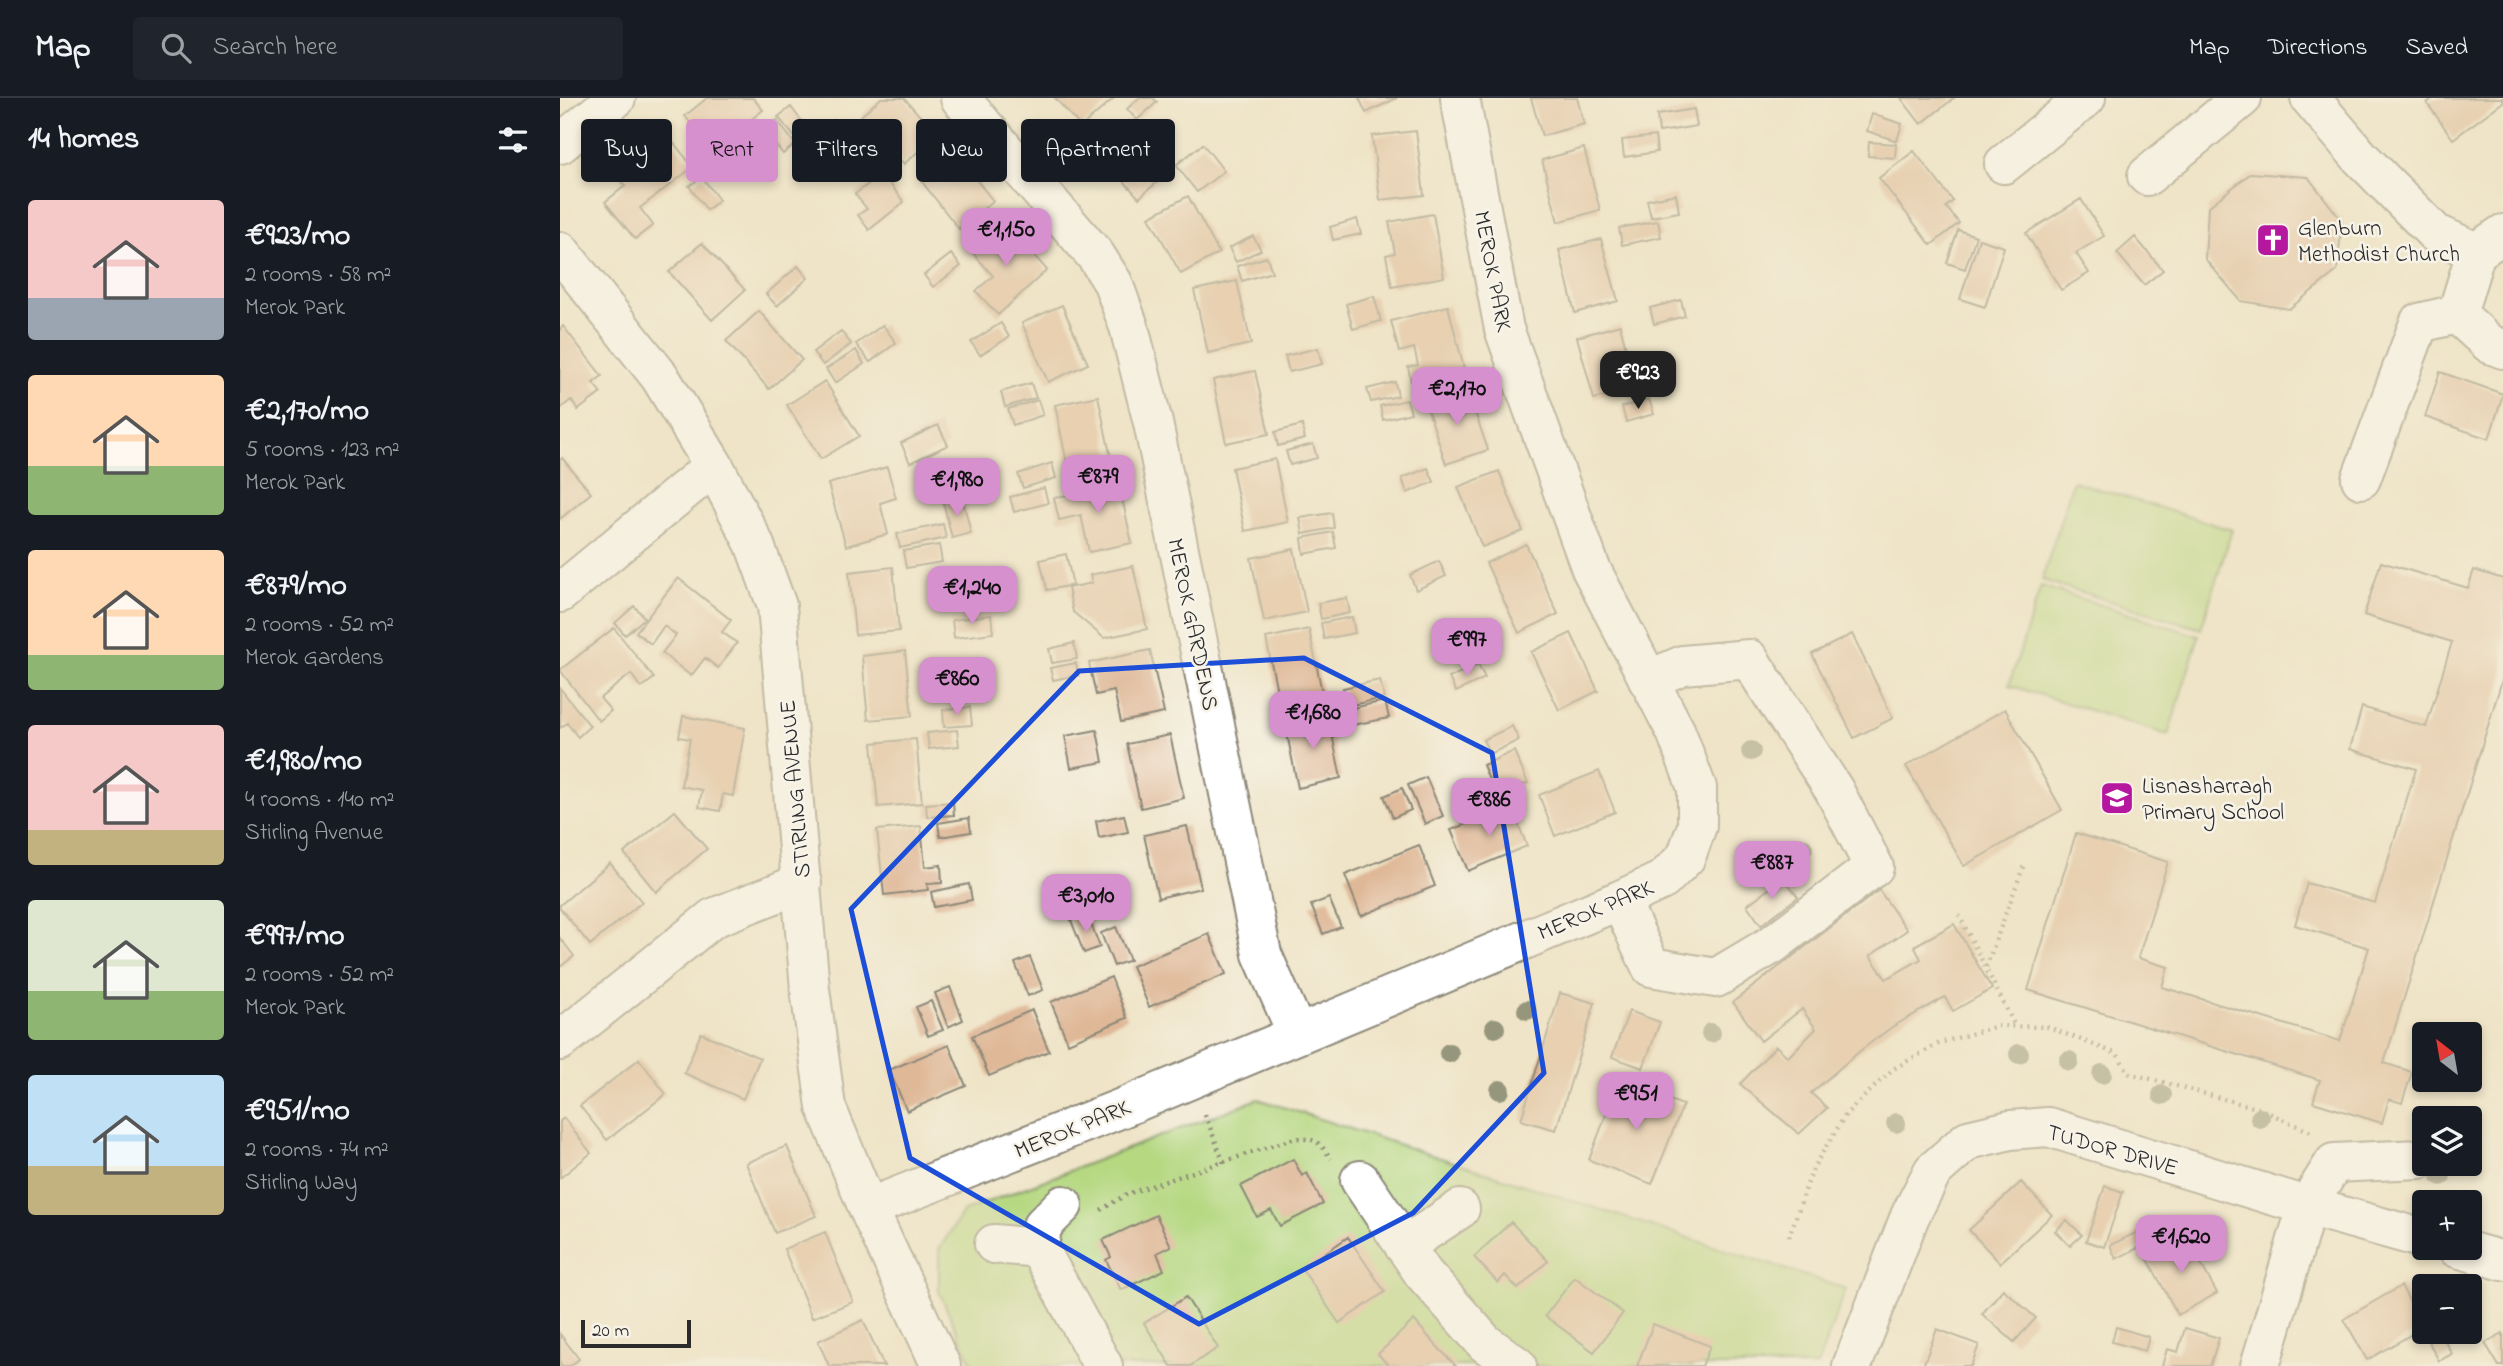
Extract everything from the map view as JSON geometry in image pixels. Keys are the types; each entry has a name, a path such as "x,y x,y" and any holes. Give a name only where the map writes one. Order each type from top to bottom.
{"street":[{"path":"560,144 616,98"},
{"name":"MEROK GARDENS","path":"960,98 1096,256 1112,283 1129,327 1153,423 1262,954 1297,1034"},
{"name":"MEROK PARK","path":"868,1208 1191,1079 1619,900 1663,880 1686,857 1697,827 1697,788 1676,732 1591,569 1504,329 1460,98"},
{"path":"2004,164 2086,98"},
{"path":"2147,176 2242,98"},
{"path":"2310,98 2361,158 2435,233 2490,243 2457,314"},
{"name":"STIRLING AVENUE","path":"560,251 660,377 714,466 754,543 777,606 810,989 826,1107 868,1208 941,1366"},
{"path":"2457,314 2490,344 2503,349"},
{"path":"2361,479 2419,323 2457,314"},
{"path":"560,593 714,466"},
{"path":"1619,900 1651,967 1716,978 1773,944 1874,867 1834,790 1749,659 1683,665 1648,680"},
{"path":"560,1041 713,918 802,883"},
{"name":"TUDOR DRIVE","path":"1852,1366 1905,1228 1933,1171 1968,1140 2010,1130 2048,1127 2412,1236"},
{"path":"2260,1366 2307,1206 2334,1163 2412,1159"},
{"path":"1360,1180 1423,1273 1485,1343 1517,1366"},
{"path":"1063,1205 1042,1226 1039,1248 1103,1366"},
{"path":"1404,1246 1460,1209"},
{"path":"994,1244 1039,1248"},
{"path":"2482,1255 2503,1261"}],"path":[{"path":"1986,968 2025,862"},
{"path":"1959,915 2016,1027"},
{"path":"1191,1079 1224,1163"},
{"path":"1063,1205 1097,1212 1127,1194 1295,1138 1321,1143 1331,1159 1360,1180"}],"highlighted area":[{"path":"1304,658 1492,753 1544,1073 1413,1213 1199,1324 910,1158 851,909 1079,671"}],"green space":[{"path":"2073,481 2232,530 2201,629 2042,580"},
{"path":"2041,586 2199,636 2168,735 2009,685"},
{"path":"1258,1099 1846,1289 1817,1366 973,1366 939,1292 939,1249 964,1211"}],"building":[{"path":"707,98 753,98 763,110 752,119 687,119 685,116"},
{"path":"881,98 904,98 923,119 916,119 916,153 904,164 902,162 902,119 864,119 861,116"},
{"path":"1055,98 1114,98 1090,119 1074,119"},
{"path":"1139,98 1153,98 1157,102 1138,119 1127,109"},
{"path":"1359,98 1397,98 1366,113"},
{"path":"1531,98 1577,98 1584,124 1542,136"},
{"path":"1901,98 1954,98 1921,124"},
{"path":"2434,98 2503,98 2503,102 2453,139 2427,103"},
{"path":"791,107 800,119 792,119 792,134 778,117"},
{"path":"1694,109 1697,126 1659,132 1657,115"},
{"path":"1872,114 1902,124 1897,141 1867,131"},
{"path":"778,121 792,140 792,146 783,154 778,148"},
{"path":"1416,131 1424,195 1380,200 1372,136"},
{"path":"1655,136 1657,152 1624,157 1622,140"},
{"path":"672,141 686,158 686,172 640,208 653,225 635,239 605,202 625,186 622,182 672,182"},
{"path":"1869,142 1896,144 1895,158 1868,156"},
{"path":"1203,144 1224,171 1197,192 1176,165"},
{"path":"1584,148 1600,210 1558,222 1542,160"},
{"path":"1914,151 1953,201 1946,207 1959,223 1931,245 1879,178"},
{"name":"Glenburn Methodist Church","path":"2251,173 2308,177 2342,221 2337,271 2289,309 2241,301 2205,259 2208,207"},
{"path":"695,182 706,182 719,200 707,210 689,186"},
{"path":"871,182 888,182 904,202 869,230 858,215 867,209 855,194"},
{"path":"922,182 978,182 993,201 959,229"},
{"path":"1125,182 1157,182 1139,198"},
{"path":"1676,194 1679,212 1651,217 1647,200"},
{"path":"1188,196 1219,253 1181,274 1149,217"},
{"path":"2081,199 2104,236 2076,253 2089,273 2061,290 2026,233"},
{"path":"1433,214 1444,277 1392,287 1386,255 1395,253 1389,222"},
{"path":"1357,219 1361,234 1333,240 1330,227"},
{"path":"1658,221 1661,237 1622,245 1619,228"},
{"path":"1004,222 1047,270 998,315 976,291 993,276 972,252"},
{"path":"1958,230 1976,236 1965,269 1947,263"},
{"path":"1253,236 1261,250 1236,262 1229,248"},
{"path":"2135,237 2163,270 2144,285 2117,253"},
{"path":"1601,239 1618,301 1575,313 1559,250"},
{"path":"1979,239 2004,247 1985,307 1960,299"},
{"path":"702,243 745,290 712,320 669,272"},
{"path":"951,254 961,266 933,287 924,275"},
{"path":"1267,257 1272,272 1242,281 1237,266"},
{"path":"798,266 808,278 777,306 766,294"},
{"path":"1237,281 1251,344 1208,353 1194,290"},
{"path":"1374,296 1381,321 1353,329 1346,304"},
{"path":"1681,300 1685,316 1654,324 1650,308"},
{"path":"1062,305 1088,364 1048,382 1022,323"},
{"path":"1448,306 1464,368 1411,382 1408,367 1418,365 1414,348 1399,352 1391,321"},
{"path":"759,311 802,360 769,389 726,341"},
{"path":"1001,323 1009,337 980,355 971,342"},
{"path":"883,325 896,343 870,362 856,344"},
{"path":"1620,325 1632,371 1649,367 1653,383 1594,399 1577,337"},
{"path":"563,326 602,376 593,383 601,393 578,410 571,400 560,409 560,329"},
{"path":"841,331 851,344 823,365 813,352"},
{"path":"1318,348 1322,364 1289,372 1285,356"},
{"path":"856,350 864,364 835,383 826,369"},
{"path":"1255,371 1269,434 1226,443 1213,380"},
{"path":"2440,372 2503,394 2489,439 2425,417"},
{"path":"825,381 859,436 821,459 787,405"},
{"path":"1395,382 1398,396 1371,402 1367,389"},
{"path":"1031,383 1036,398 1005,407 1001,392"},
{"path":"1467,389 1488,450 1446,464 1426,404"},
{"path":"1098,396 1111,459 1068,468 1055,405"},
{"path":"1649,399 1654,414 1626,422 1622,407"},
{"path":"1038,400 1043,415 1013,425 1008,409"},
{"path":"1407,400 1411,413 1383,420 1380,406"},
{"path":"938,425 948,445 910,463 901,443"},
{"path":"1302,425 1305,439 1278,446 1275,432"},
{"path":"1313,444 1317,458 1290,465 1286,451"},
{"path":"562,458 591,493 560,519 560,460"},
{"path":"1275,459 1288,522 1245,531 1232,468"},
{"path":"1052,463 1056,478 1023,488 1018,474"},
{"path":"887,467 896,498 880,503 888,534 846,546 828,484"},
{"path":"1428,468 1434,482 1407,493 1402,478"},
{"path":"1499,471 1523,531 1482,547 1458,487"},
{"path":"1118,480 1132,543 1089,552 1081,515 1059,520 1054,498"},
{"path":"1044,488 1048,503 1014,512 1010,497"},
{"path":"962,497 971,533 952,538 943,502"},
{"path":"1332,513 1334,528 1303,534 1300,518"},
{"path":"943,524 946,538 900,548 897,534"},
{"path":"1333,532 1336,548 1304,554 1302,538"},
{"path":"1526,544 1558,614 1519,633 1486,563"},
{"path":"939,545 942,562 906,568 903,551"},
{"path":"1294,549 1307,612 1264,621 1251,558"},
{"path":"1066,554 1073,585 1047,590 1040,560"},
{"path":"1439,561 1446,576 1416,590 1410,575"},
{"path":"2381,562 2468,588 2474,570 2503,579 2503,677 2384,1063 2412,1072 2402,1103 2389,1099 2382,1123 2313,1102 2320,1080 2028,990 2076,833 2168,862 2138,958 2168,967 2162,987 2340,1041 2369,948 2295,925 2307,883 2375,903 2416,769 2350,749 2362,707 2426,727 2452,642 2364,615"},
{"path":"1133,566 1147,629 1104,638 1073,612 1068,588 1092,583 1090,575"},
{"path":"893,567 899,631 855,635 849,572"},
{"path":"678,578 731,620 722,632 737,643 718,668 705,658 691,676 662,653 676,635 664,626 651,644 636,632"},
{"path":"1347,598 1350,613 1321,619 1318,603"},
{"path":"634,606 645,618 625,635 615,623"},
{"path":"991,615 993,633 954,638 952,620"},
{"path":"1352,617 1355,633 1324,639 1321,623"},
{"path":"614,628 654,678 641,688 631,674 600,698 611,711 599,721 560,670"},
{"path":"1309,629 1322,692 1279,701 1266,638"},
{"path":"1571,633 1598,691 1559,710 1531,652"},
{"path":"1852,634 1893,718 1854,738 1812,654"},
{"path":"1074,643 1077,659 1052,663 1049,649"},
{"path":"1150,650 1164,713 1121,722 1114,691 1096,695 1089,663"},
{"path":"905,651 912,716 868,720 862,656"},
{"path":"1076,663 1078,675 1053,680 1050,668"},
{"path":"1478,664 1485,678 1456,692 1449,678"},
{"path":"1380,680 1384,698 1347,706 1343,688"},
{"path":"560,688 590,726 578,737 567,723 560,728"},
{"path":"1385,701 1389,718 1352,725 1348,709"},
{"path":"970,707 972,725 944,727 943,710"},
{"path":"2005,709 2062,810 1964,866 1906,766"},
{"path":"1328,715 1341,778 1298,788 1285,724"},
{"path":"683,716 745,728 733,796 723,794 720,811 699,807 702,790 681,786 690,739 679,737"},
{"path":"1512,726 1519,740 1490,754 1483,740"},
{"path":"957,730 959,746 929,749 927,733"},
{"path":"1097,730 1103,762 1071,768 1065,736"},
{"path":"1170,735 1184,798 1141,808 1127,744"},
{"path":"916,739 922,803 878,807 872,743"},
{"path":"1514,751 1528,783 1496,797 1483,765"},
{"path":"1599,771 1615,812 1555,836 1539,795"},
{"path":"1426,777 1443,816 1425,824 1408,785"},
{"path":"1402,788 1411,810 1393,818 1384,796"},
{"path":"953,802 954,815 927,817 926,804"},
{"path":"1511,806 1527,846 1468,871 1451,830"},
{"path":"675,811 707,849 656,892 624,853"},
{"path":"1124,815 1128,832 1099,838 1096,821"},
{"path":"969,818 971,832 940,837 938,823"},
{"path":"921,826 925,867 941,865 942,883 927,884 928,890 884,895 877,830"},
{"path":"1187,826 1201,888 1158,898 1144,835"},
{"path":"1419,845 1435,886 1361,916 1345,875"},
{"path":"610,863 642,902 590,945 560,905"},
{"path":"1784,878 1798,897 1761,925 1747,905"},
{"path":"969,884 972,900 934,907 931,892"},
{"path":"1879,890 1907,930 1870,956 1886,979 1921,959 1914,946 1954,924 1992,989 1953,1011 1945,997 1892,1027 1861,1050 1811,1093 1827,1108 1799,1134 1740,1084 1776,1046 1788,1057 1816,1029 1802,1009 1761,1041 1733,1002"},
{"path":"1329,898 1341,927 1323,934 1311,905"},
{"path":"1087,914 1100,947 1084,953 1071,920"},
{"path":"1116,927 1130,960 1114,966 1101,933"},
{"path":"1209,934 1226,974 1149,1007 1132,966"},
{"path":"560,938 574,956 560,967"},
{"path":"1030,957 1043,990 1028,996 1015,963"},
{"path":"1111,977 1127,1018 1068,1043 1051,1002"},
{"path":"950,987 963,1020 948,1027 935,993"},
{"path":"1560,993 1595,1003 1556,1130 1521,1120"},
{"path":"931,1001 943,1030 928,1036 916,1007"},
{"path":"1032,1010 1049,1051 989,1076 972,1036"},
{"path":"1629,1011 1660,1022 1643,1068 1612,1057"},
{"path":"701,1033 760,1058 743,1099 684,1073"},
{"path":"949,1045 966,1086 907,1111 889,1070"},
{"path":"639,1059 666,1094 607,1140 580,1106"},
{"path":"1619,1081 1683,1105 1652,1184 1589,1160"},
{"path":"564,1118 591,1153 560,1178 560,1121"},
{"path":"787,1146 816,1216 775,1233 746,1163"},
{"path":"1293,1159 1302,1176 1307,1173 1323,1204 1280,1226 1271,1210 1257,1217 1241,1186"},
{"path":"2021,1182 2052,1215 2000,1263 1969,1230"},
{"path":"2105,1186 2123,1192 2104,1247 2086,1241"},
{"path":"1156,1215 1171,1246 1157,1253 1164,1270 1121,1290 1106,1260 1111,1257 1103,1240"},
{"path":"2067,1220 2082,1235 2070,1246 2055,1231"},
{"path":"1511,1222 1548,1261 1518,1289 1505,1275 1498,1283 1474,1257"},
{"path":"2140,1231 2146,1244 2116,1259 2110,1245"},
{"path":"825,1232 853,1302 812,1318 784,1249"},
{"path":"2185,1235 2217,1293 2178,1315 2146,1256"},
{"path":"1348,1237 1385,1292 1339,1323 1302,1269"},
{"path":"1575,1277 1623,1313 1594,1352 1545,1316"},
{"path":"2401,1286 2412,1306 2412,1334 2367,1360 2344,1319"},
{"path":"2003,1289 2036,1318 2014,1342 1982,1314"},
{"path":"1186,1297 1218,1348 1190,1366 1171,1366 1144,1323"},
{"path":"863,1320 884,1366 829,1366 818,1341"},
{"path":"1414,1320 1456,1366 1389,1366 1378,1354"},
{"path":"1653,1324 1710,1346 1702,1366 1637,1366"},
{"path":"2116,1327 2149,1337 2145,1351 2112,1342"},
{"path":"2185,1328 2219,1338 2210,1366 2162,1366 2167,1349 2178,1352"},
{"path":"1937,1329 1979,1345 1971,1366 1923,1366"},
{"path":"2503,1333 2503,1366 2499,1366 2485,1343"},
{"path":"560,1334 579,1359 570,1366 560,1366"},
{"path":"2430,1344 2447,1344 2452,1354 2439,1361"}],"place":[{"name":"Glenburn Methodist Church","path":"2273,240"},
{"name":"Lisnasharragh Primary School","path":"2117,798"}]}
